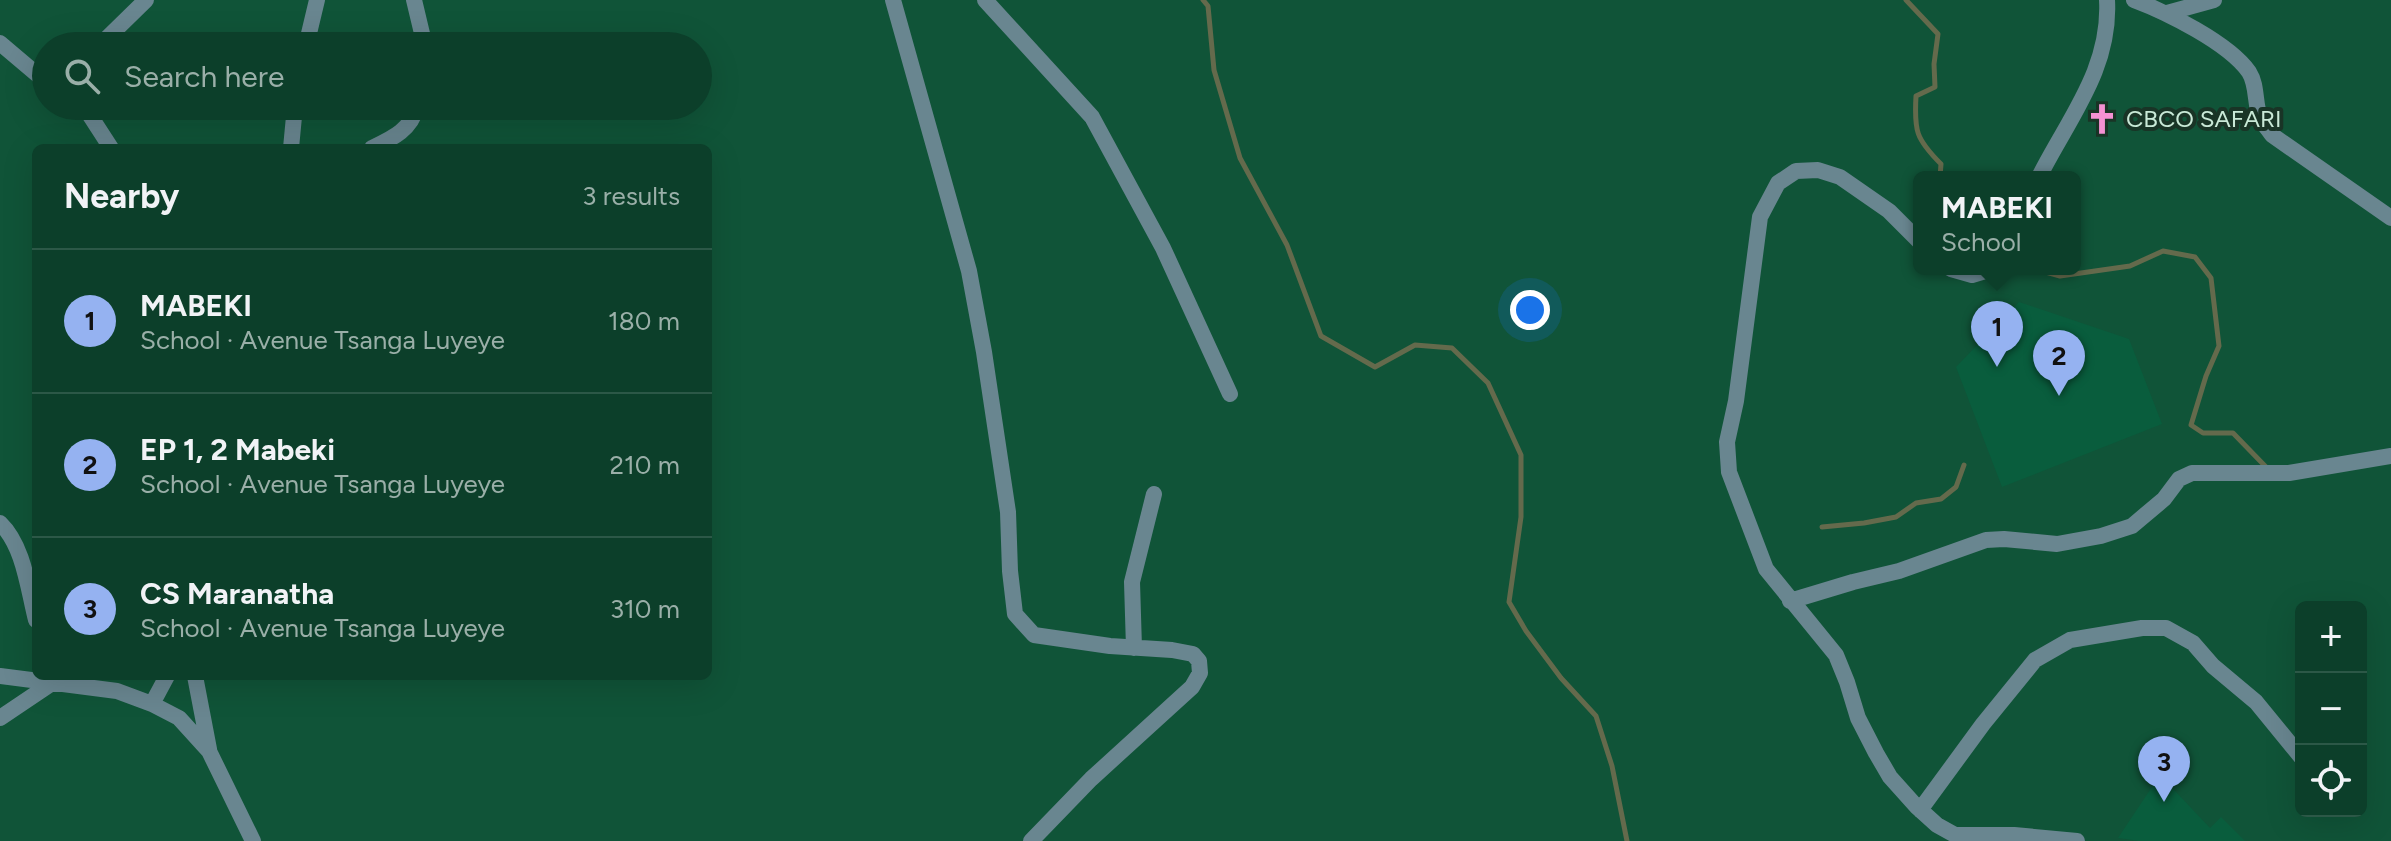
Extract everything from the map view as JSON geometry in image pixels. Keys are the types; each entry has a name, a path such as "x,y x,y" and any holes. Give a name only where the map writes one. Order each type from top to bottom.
{"street":[{"path":"113,32 146,0"},
{"path":"309,32 317,0"},
{"path":"414,0 422,32"},
{"path":"893,0 969,271 1008,512 1015,614 1034,635 1172,650 1193,654 1199,661 1200,673 1192,687 1091,779 1031,841"},
{"path":"985,0 1092,117 1163,248 1230,394"},
{"path":"2042,171 2080,105 2095,70 2108,25 2107,0"},
{"path":"2134,0 2167,13 2236,59 2249,72 2261,120 2272,135 2391,218"},
{"path":"2167,13 2214,0"},
{"path":"0,43 32,70"},
{"path":"93,120 108,144"},
{"path":"291,144 294,120"},
{"path":"380,144 401,134 412,120"},
{"path":"1913,235 1889,211 1840,177 1818,170 1796,171 1778,183 1760,217 1736,401 1727,442 1729,472 1766,569 1836,655 1858,718 1876,753 1890,777 1920,810 1954,838 2014,835 2077,841"},
{"path":"1790,601 1899,571 1986,540 2057,544 2112,533 2132,526 2147,516 2179,479 2192,473 2289,473 2391,456"},
{"path":"1134,648 1132,582 1154,494"},
{"path":"0,523 11,535 32,605"},
{"path":"1920,810 2035,660 2070,640 2142,628 2166,628 2193,643 2213,666 2256,702 2295,749"},
{"path":"0,676 32,678"},
{"path":"0,718 52,680 117,691 152,704 179,718 209,751"},
{"path":"152,704 165,680"},
{"path":"196,680 209,751 253,841"}],"shaded area":[{"path":"2019,302 2129,339 2162,424 2002,487 1956,367"},
{"path":"2160,775 2210,828 2221,817 2245,841 2140,841 2118,838"}],"waterway":[{"path":"1203,0 1208,6 1214,70 1240,158 1287,245 1321,336 1375,367 1415,345 1452,348 1488,383 1521,455 1521,517 1509,602 1561,678 1596,716 1612,766 1627,841"},
{"path":"1906,0 1938,34 1935,87 1916,96 1916,118 1918,134 1941,164 1940,171"},
{"path":"2081,273 2130,266 2163,251 2195,257 2211,278 2219,346 2191,425 2203,433 2233,433 2266,467"},
{"path":"2056,275 2067,275"},
{"path":"1822,527 1896,517 1916,503 1941,499 1956,487 1964,465"}],"place":[{"name":"CBCO SAFARI","path":"2102,119"},
{"name":"MABEKI","path":"1997,367"},
{"name":"EP 1, 2 Mabeki","path":"2059,396"},
{"name":"CS Maranatha","path":"2164,802"}]}
